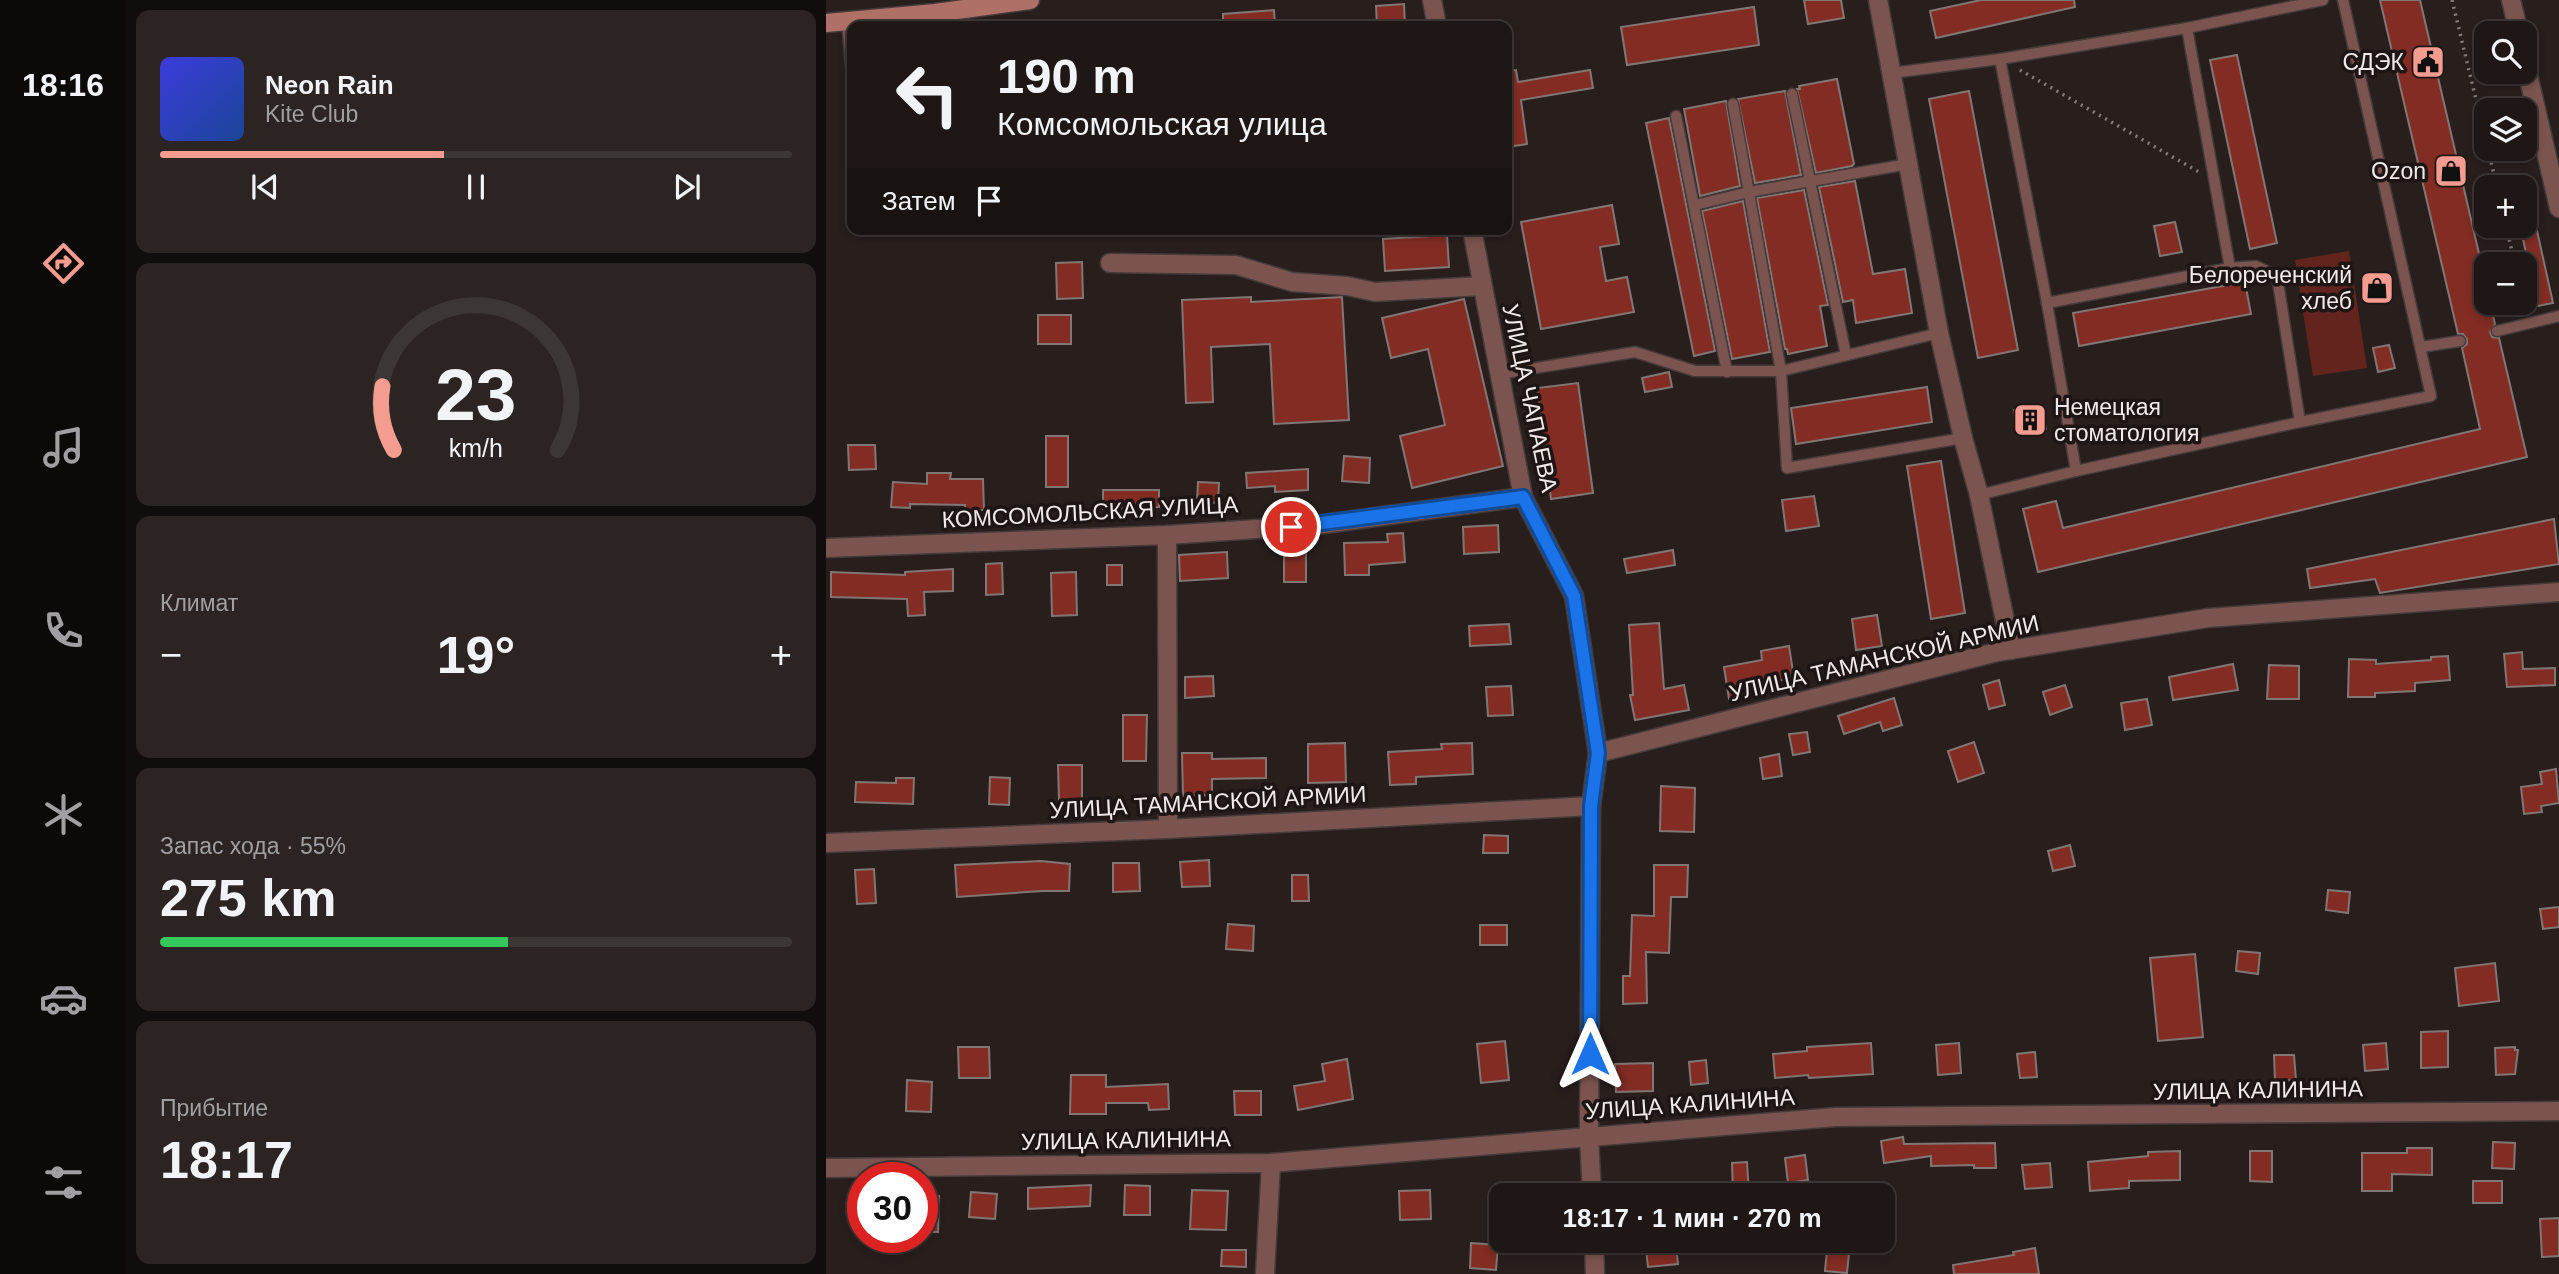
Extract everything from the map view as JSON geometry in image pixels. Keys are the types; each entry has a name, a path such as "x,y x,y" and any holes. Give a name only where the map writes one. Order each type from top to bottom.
{"street":[{"path":"826,23 952,5 1030,0"},
{"path":"1433,0 1436,21"},
{"path":"1878,0 1939,333 1979,495 2011,650"},
{"path":"2511,0 2516,21"},
{"path":"2530,84 2559,208"},
{"name":"УЛИЦА ЧАПАЕВА","path":"1473,235 1523,497 1574,596 1598,753 1591,806 1589,1136 1591,1183"},
{"path":"1110,263 1236,265 1292,282 1347,286 1375,292 1482,286"},
{"name":"КОМСОМОЛЬСКАЯ УЛИЦА","path":"826,548 1167,535 1316,525 1523,497"},
{"path":"1167,535 1168,830"},
{"name":"УЛИЦА ТАМАНСКОЙ АРМИИ","path":"1598,753 2011,650 2208,618 2559,592"},
{"name":"УЛИЦА ТАМАНСКОЙ АРМИИ","path":"826,843 1168,830 1591,806"},
{"name":"УЛИЦА КАЛИНИНА","path":"826,1168 1271,1163 1836,1117 2559,1111"},
{"path":"1265,1274 1271,1163"},
{"path":"1594,1253 1595,1274"}],"lane":[{"path":"1892,73 2000,59 2187,28 2323,0"},
{"path":"1979,495 2076,471 2431,396 2343,0"},
{"path":"846,21 847,30"},
{"path":"2187,28 2230,268"},
{"path":"2000,59 2076,471"},
{"path":"1792,94 1808,182 1846,355"},
{"path":"1733,104 1781,371 1787,468 1963,438"},
{"path":"1676,116 1727,372"},
{"path":"1695,205 1749,192 1908,164"},
{"path":"2047,303 2230,268 2256,266 2277,276 2300,422"},
{"path":"2497,331 2559,316"},
{"path":"1499,374 1635,352 1695,371 1781,371 1939,333"},
{"path":"2421,347 2460,341"}],"path":[{"path":"2452,0 2475,98"},
{"path":"2000,59 2216,181"}],"shaded area":[{"path":"2349,251 2367,368 2313,376 2295,260"}],"building":[{"path":"1804,0 1841,0 1844,18 1808,24"},
{"path":"1981,0 2074,0 2075,7 1936,38 1930,11"},
{"path":"2380,0 2420,0 2479,252 2474,252 2474,315 2493,315 2495,324 2490,332 2492,337 2499,338 2527,457 2038,572 2023,509 2056,501 2063,528 2480,429 2462,348 2467,344 2467,339 2463,334 2458,334"},
{"path":"1404,4 1405,21 1377,21 1376,6"},
{"path":"1754,7 1759,45 1627,65 1621,27"},
{"path":"1274,10 1275,21 1223,21 1223,14"},
{"path":"2237,55 2277,243 2250,249 2210,60"},
{"path":"1512,70 1516,70 1518,82 1590,70 1593,88 1521,100 1527,144 1512,146"},
{"path":"1837,79 1854,164 1816,173 1797,89 1800,89 1799,86"},
{"path":"1785,91 1801,175 1755,183 1738,99"},
{"path":"1969,91 2018,350 1978,358 1929,99"},
{"path":"1726,101 1740,186 1700,196 1684,109"},
{"path":"1669,118 1715,351 1694,356 1646,123"},
{"path":"1855,181 1873,274 1905,269 1912,313 1856,323 1853,300 1843,302 1819,187"},
{"path":"1804,190 1828,305 1820,306 1827,346 1788,354 1757,198"},
{"path":"1743,201 1770,352 1732,359 1702,211"},
{"path":"1612,205 1619,244 1600,247 1606,281 1627,277 1634,312 1541,329 1521,222"},
{"path":"2175,222 2182,252 2160,256 2154,226"},
{"path":"2537,231 2553,303 2538,306 2537,252 2526,252 2523,238 2537,238"},
{"path":"1447,235 1449,267 1385,271 1383,239"},
{"path":"1082,262 1083,298 1057,299 1056,263"},
{"path":"2245,282 2251,314 2079,346 2073,313"},
{"path":"1251,297 1251,302 1342,297 1349,420 1274,424 1270,344 1211,347 1213,402 1186,403 1182,300"},
{"path":"1464,299 1503,466 1412,488 1400,436 1445,425 1428,349 1391,358 1382,318"},
{"path":"1038,315 1071,315 1071,344 1038,344"},
{"path":"2389,345 2395,368 2378,372 2373,348"},
{"path":"1669,372 1672,387 1645,392 1642,378"},
{"path":"1578,383 1593,493 1551,499 1537,388"},
{"path":"1927,387 1932,422 1796,444 1791,408"},
{"name":"Немецкая стоматология","path":"2041,405 2046,429 2019,435 2014,410"},
{"path":"1046,436 1068,436 1068,487 1046,487"},
{"path":"848,445 875,445 876,469 849,470"},
{"path":"1344,456 1370,458 1369,483 1342,481"},
{"path":"1941,461 1965,613 1931,619 1907,466"},
{"path":"1308,469 1308,490 1275,492 1275,486 1247,488 1246,473"},
{"path":"927,473 951,473 950,479 983,479 984,510 965,510 965,505 910,504 910,508 891,507 893,482 927,484"},
{"path":"1198,482 1219,483 1218,503 1197,502"},
{"path":"1103,490 1159,490 1159,507 1103,509"},
{"path":"1814,496 1819,526 1786,531 1782,500"},
{"path":"2554,519 2559,564 2380,593 2375,579 2310,588 2307,569"},
{"path":"1498,525 1499,552 1464,554 1463,527"},
{"path":"1403,533 1405,562 1369,565 1369,575 1345,575 1344,543 1388,542 1387,534"},
{"path":"1284,549 1306,549 1306,582 1284,582"},
{"path":"1673,550 1675,565 1627,573 1624,559"},
{"path":"1227,552 1228,578 1180,581 1179,555"},
{"path":"1002,563 1003,594 986,595 986,564"},
{"path":"1107,565 1122,565 1122,585 1107,585"},
{"path":"953,569 953,591 924,592 925,615 908,616 907,599 831,597 831,572 905,575 905,572"},
{"path":"1076,572 1077,615 1052,616 1051,573"},
{"path":"1877,615 1882,646 1856,650 1852,619"},
{"path":"1659,623 1664,689 1684,685 1689,710 1635,720 1630,695 1633,695 1629,625"},
{"path":"1509,624 1511,644 1470,646 1469,626"},
{"path":"1789,646 1794,678 1754,685 1755,694 1729,699 1724,667 1762,660 1761,651"},
{"path":"2522,652 2523,669 2555,668 2555,685 2507,687 2504,654"},
{"path":"2448,656 2450,680 2415,683 2415,691 2375,693 2375,697 2348,697 2349,659 2376,660 2376,664"},
{"path":"2233,664 2238,690 2173,700 2169,677"},
{"path":"2269,665 2299,666 2299,699 2267,699"},
{"path":"1213,676 1214,696 1185,698 1185,677"},
{"path":"1999,680 2005,705 1989,709 1983,685"},
{"path":"2065,685 2072,707 2050,715 2043,692"},
{"path":"1511,686 1513,715 1488,716 1486,687"},
{"path":"1894,698 1902,725 1883,731 1880,722 1844,734 1838,716"},
{"path":"2147,699 2152,725 2125,730 2121,703"},
{"path":"1123,715 1147,715 1146,761 1123,761"},
{"path":"1807,732 1810,752 1793,755 1789,734"},
{"path":"1974,742 1984,773 1958,782 1948,751"},
{"path":"1345,743 1346,782 1308,783 1308,744"},
{"path":"1472,743 1473,774 1416,777 1416,784 1390,785 1388,752 1442,749 1441,744"},
{"path":"1182,753 1212,753 1212,759 1266,758 1266,778 1212,779 1212,795 1183,796"},
{"path":"1779,754 1782,776 1763,779 1760,758"},
{"path":"1058,765 1082,765 1082,800 1059,800"},
{"path":"2556,769 2559,803 2541,806 2542,812 2524,814 2521,787 2542,784 2540,772"},
{"path":"990,777 1010,778 1009,805 989,804"},
{"path":"896,778 914,778 913,804 855,802 856,782 896,783"},
{"path":"1661,786 1695,788 1694,832 1660,831"},
{"path":"1484,835 1508,836 1508,853 1483,853"},
{"path":"2070,845 2075,866 2053,871 2048,851"},
{"path":"1209,860 1210,886 1182,887 1180,862"},
{"path":"1041,861 1070,864 1069,891 957,897 955,865"},
{"path":"1113,863 1139,863 1140,891 1113,892"},
{"path":"1654,865 1688,865 1687,897 1671,897 1669,953 1646,952 1647,1003 1623,1004 1623,976 1630,976 1632,915 1654,916"},
{"path":"874,869 876,903 857,904 855,870"},
{"path":"1292,875 1308,875 1309,901 1292,901"},
{"path":"2328,890 2350,892 2348,913 2326,910"},
{"path":"2559,907 2559,927 2543,929 2540,909"},
{"path":"1228,924 1254,926 1253,951 1226,949"},
{"path":"1480,925 1507,925 1507,945 1480,945"},
{"path":"2238,951 2260,953 2258,974 2236,971"},
{"path":"2195,954 2203,1037 2158,1041 2150,958"},
{"path":"2495,963 2499,1001 2459,1006 2455,968"},
{"path":"2448,1031 2448,1067 2421,1068 2421,1032"},
{"path":"1505,1041 1509,1080 1481,1083 1477,1044"},
{"path":"1871,1043 1873,1074 1775,1078 1773,1054 1807,1051 1807,1047"},
{"path":"1959,1043 1961,1073 1938,1075 1936,1045"},
{"path":"2386,1043 2388,1069 2365,1071 2363,1045"},
{"path":"958,1047 989,1047 990,1078 959,1078"},
{"path":"2515,1047 2515,1050 2518,1050 2515,1074 2496,1075 2495,1048"},
{"path":"2035,1052 2037,1077 2020,1078 2017,1054"},
{"path":"2274,1055 2294,1055 2296,1080 2275,1081"},
{"path":"1347,1059 1353,1099 1298,1110 1294,1086 1325,1081 1322,1064"},
{"path":"1706,1060 1708,1083 1691,1085 1689,1062"},
{"path":"1653,1063 1653,1091 1616,1092 1615,1064"},
{"path":"1071,1075 1106,1075 1106,1087 1168,1084 1169,1109 1149,1110 1148,1103 1106,1103 1106,1114 1070,1114"},
{"path":"907,1080 932,1082 931,1112 906,1111"},
{"path":"1234,1091 1261,1091 1261,1115 1235,1115"},
{"path":"1903,1137 1904,1144 1995,1143 1996,1168 1974,1168 1974,1165 1931,1166 1931,1156 1884,1163 1881,1141"},
{"path":"2493,1142 2515,1143 2514,1169 2492,1168"},
{"path":"2407,1148 2432,1148 2432,1175 2392,1174 2392,1191 2362,1191 2362,1153 2407,1153"},
{"path":"2180,1151 2180,1180 2129,1181 2129,1188 2090,1191 2088,1162 2148,1156 2148,1152"},
{"path":"2250,1151 2272,1151 2272,1182 2250,1181"},
{"path":"1805,1155 1808,1180 1788,1183 1785,1158"},
{"path":"1747,1162 1748,1183 1733,1183 1732,1163"},
{"path":"2050,1163 2052,1187 2025,1189 2022,1165"},
{"path":"2473,1181 2502,1181 2502,1203 2473,1203"},
{"path":"1091,1185 1090,1206 1028,1209 1028,1188"},
{"path":"1125,1185 1150,1186 1150,1215 1124,1215"},
{"path":"1192,1190 1228,1191 1226,1230 1190,1229"},
{"path":"1430,1190 1431,1219 1400,1220 1399,1191"},
{"path":"971,1192 997,1194 995,1219 969,1217"},
{"path":"2559,1218 2559,1256 2542,1257 2540,1219"},
{"path":"1471,1243 1489,1244 1489,1253 1497,1253 1496,1270 1470,1268"},
{"path":"2035,1248 2039,1274 1954,1274 1953,1265 2014,1255 2013,1252"},
{"path":"1222,1250 1246,1250 1246,1267 1221,1266"},
{"path":"1646,1253 1677,1253 1678,1264 1648,1267"},
{"path":"1827,1253 1849,1253 1847,1273 1825,1271"}],"place":[{"name":"СДЭК","path":"2428,62"},
{"name":"Ozon","path":"2451,171"},
{"name":"Белореченский хлеб","path":"2377,288"},
{"name":"Немецкая стоматология","path":"2030,420"}],"route":[{"path":"1291,527 1523,497 1574,596 1598,753 1591,806 1590,1054"}]}
